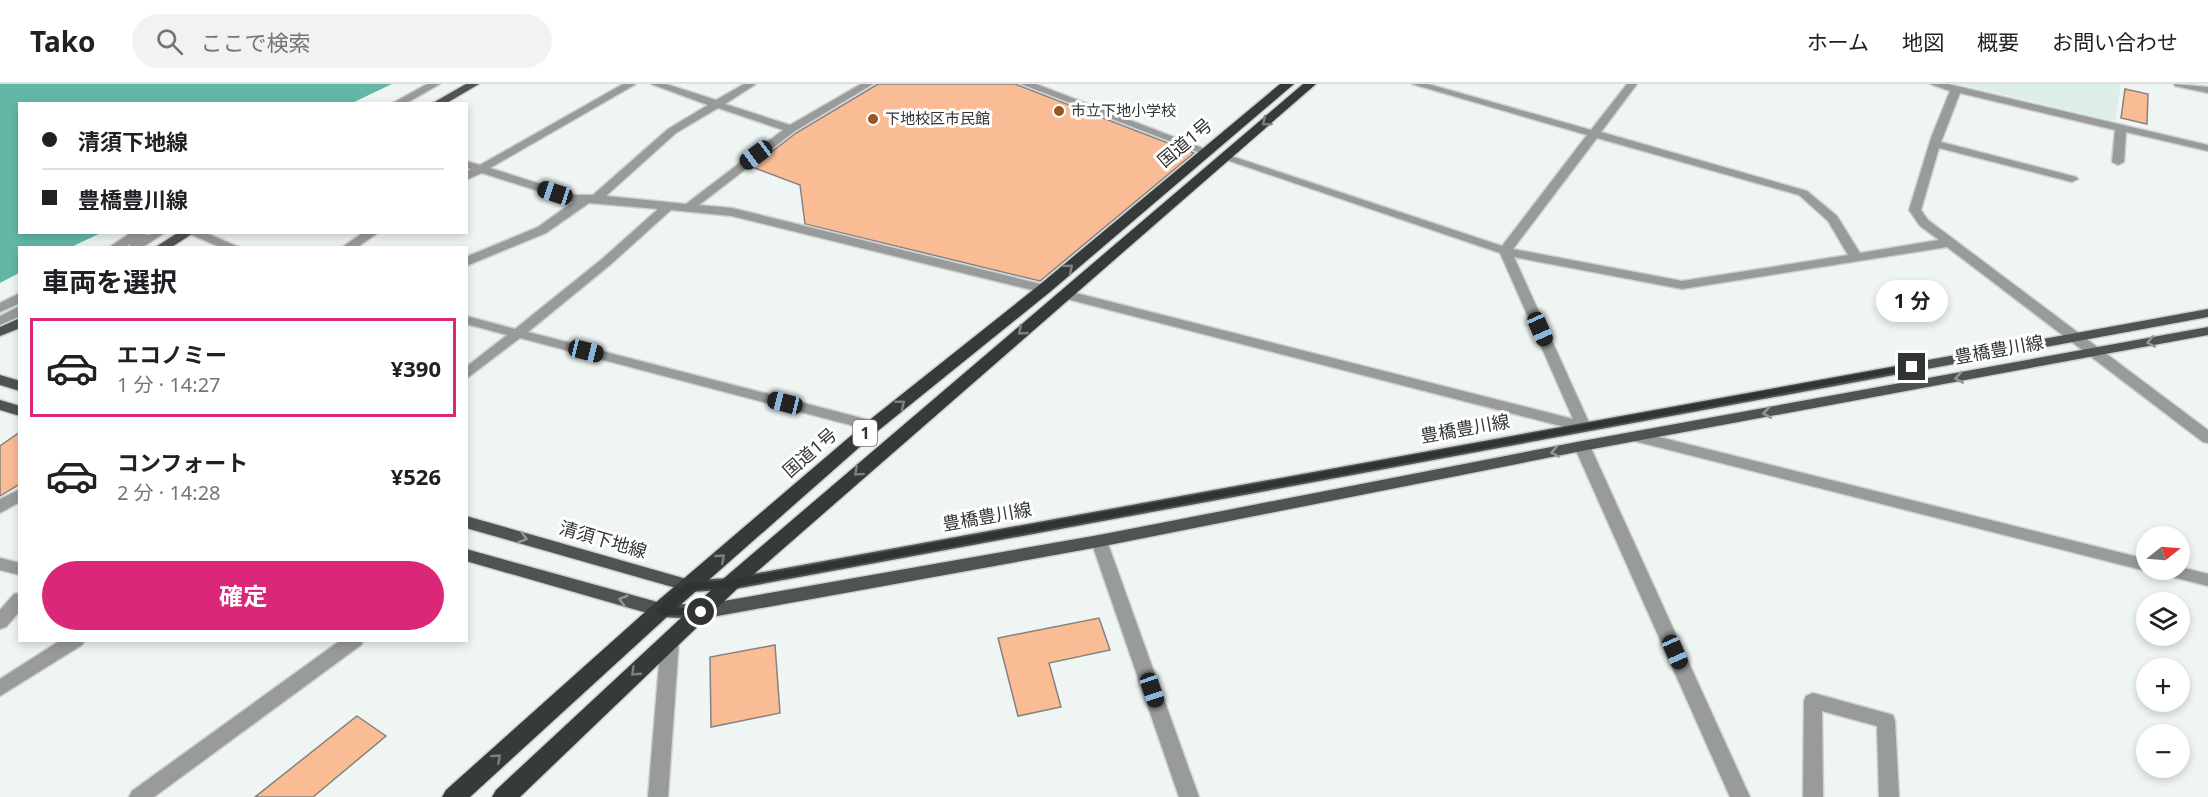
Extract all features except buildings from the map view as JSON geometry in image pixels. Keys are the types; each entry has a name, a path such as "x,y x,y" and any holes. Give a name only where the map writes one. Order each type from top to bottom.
{"highway":[{"name":"国道1号","path":"504,797 730,584 1064,294 1215,155 1288,84"},
{"name":"国道1号","path":"454,797 661,610 873,426 1215,155 1310,84"}],"main road":[{"path":"440,102 474,84"},
{"path":"164,246 186,234"},
{"name":"豊橋豊川線","path":"730,584 2208,313"},
{"path":"0,332 18,323"},
{"name":"豊橋豊川線","path":"701,612 1099,540 1582,446 2208,331"},
{"path":"0,380 18,385"},
{"name":"清須下地線","path":"468,523 690,586 730,584"},
{"path":"468,557 661,610 701,612"}],"street":[{"path":"400,102 435,84"},
{"path":"468,176 631,84"},
{"path":"656,84 790,129"},
{"path":"468,261 542,230 591,199 672,131 751,84"},
{"path":"688,208 790,129 868,84"},
{"path":"1026,84 1215,155 1505,251 1682,285 1947,243"},
{"path":"1418,84 1803,193 1833,219 1856,257"},
{"path":"1505,251 1632,84"},
{"path":"1935,84 2208,148"},
{"path":"2179,84 2208,90"},
{"path":"1956,89 1935,144 1915,210 1924,224 2208,438"},
{"path":"2118,162 2121,128"},
{"path":"1935,144 2072,179"},
{"path":"468,165 574,199 732,212 1044,289"},
{"path":"468,373 520,334 606,262 668,206"},
{"path":"118,246 138,234"},
{"path":"136,246 157,234"},
{"path":"196,234 229,246"},
{"path":"351,246 370,234"},
{"path":"1505,251 1584,428"},
{"path":"1064,294 1584,428"},
{"path":"0,308 18,298"},
{"path":"0,321 18,311"},
{"path":"468,321 873,426"},
{"path":"1640,437 2136,562"},
{"path":"1582,446 1740,797"},
{"path":"0,507 18,495"},
{"path":"1099,540 1189,797"},
{"path":"0,564 18,568"},
{"path":"2190,576 2208,580"},
{"path":"0,622 18,601"},
{"path":"658,797 670,640"},
{"path":"0,688 73,642"},
{"path":"139,797 352,642"},
{"path":"1813,797 1813,701 1886,721 1889,797"}],"shaded area":[{"path":"0,84 392,84 354,102 18,102 18,234 99,234 73,246 18,246 18,274 0,283"},
{"path":"1959,84 2121,84 2115,121"}],"place":[{"name":"市立下地小学校","path":"1059,111"},
{"name":"下地校区市民館","path":"873,119"}],"route":[{"path":"701,612 661,610 690,586 730,584 1912,367"}]}
